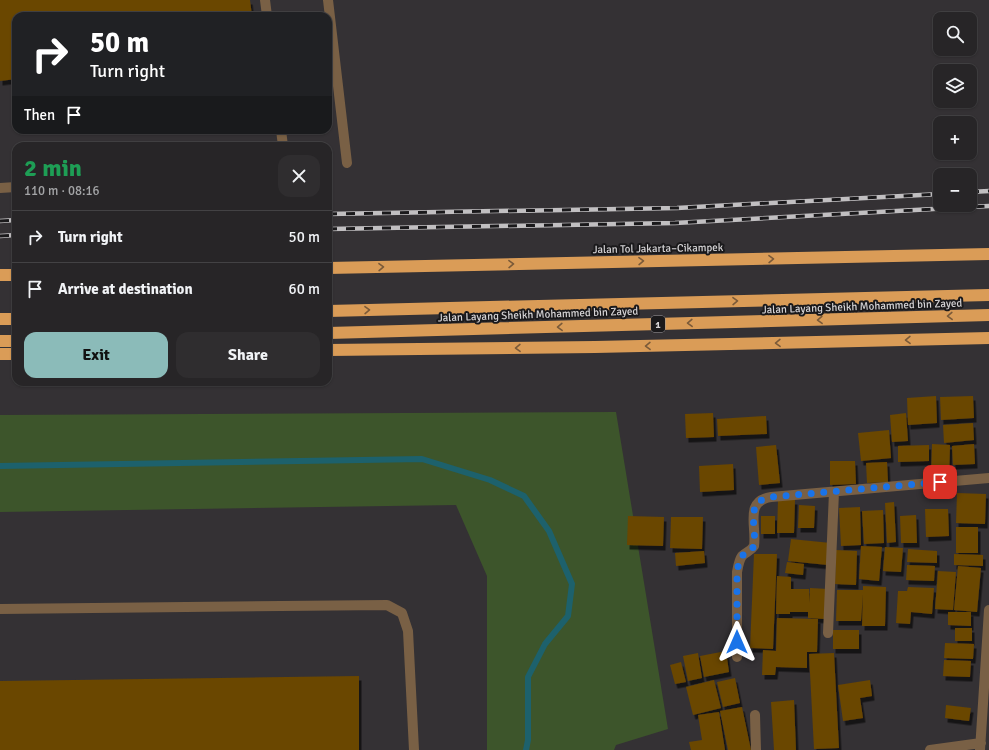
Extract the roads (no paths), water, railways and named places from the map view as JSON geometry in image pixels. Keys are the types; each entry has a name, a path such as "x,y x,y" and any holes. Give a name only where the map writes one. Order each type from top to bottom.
{"highway":[{"name":"Jalan Tol Jakarta–Cikampek","path":"332,268 989,254"},
{"path":"0,275 12,274"},
{"name":"Jalan Layang Sheikh Mohammed bin Zayed","path":"332,311 989,295"},
{"name":"Jalan Layang Sheikh Mohammed bin Zayed","path":"332,333 989,315"},
{"path":"0,320 12,319"},
{"name":"1","path":"332,350 595,348 989,338"},
{"path":"0,341 12,341"},
{"path":"0,354 12,354"}],"street":[{"path":"265,0 266,12"},
{"path":"328,0 329,12"},
{"path":"332,35 347,164"},
{"path":"0,188 12,188"},
{"path":"737,657 737,572 740,560 751,551 754,546 754,509 758,502 763,498 989,478"},
{"path":"828,633 834,492"},
{"path":"0,609 387,604 402,613 408,631 414,750"},
{"path":"930,750 981,746 987,678 989,610"},
{"path":"755,715 756,750"}],"waterway":[{"path":"0,466 422,459 490,480 524,496 549,531 572,584 568,616 545,644 528,677 528,740 526,750"}],"railway":[{"path":"977,192 989,191"},
{"path":"332,214 677,208 933,194"},
{"path":"332,229 675,223 989,206"},
{"path":"0,221 12,220"},
{"path":"0,236 12,235"}]}
